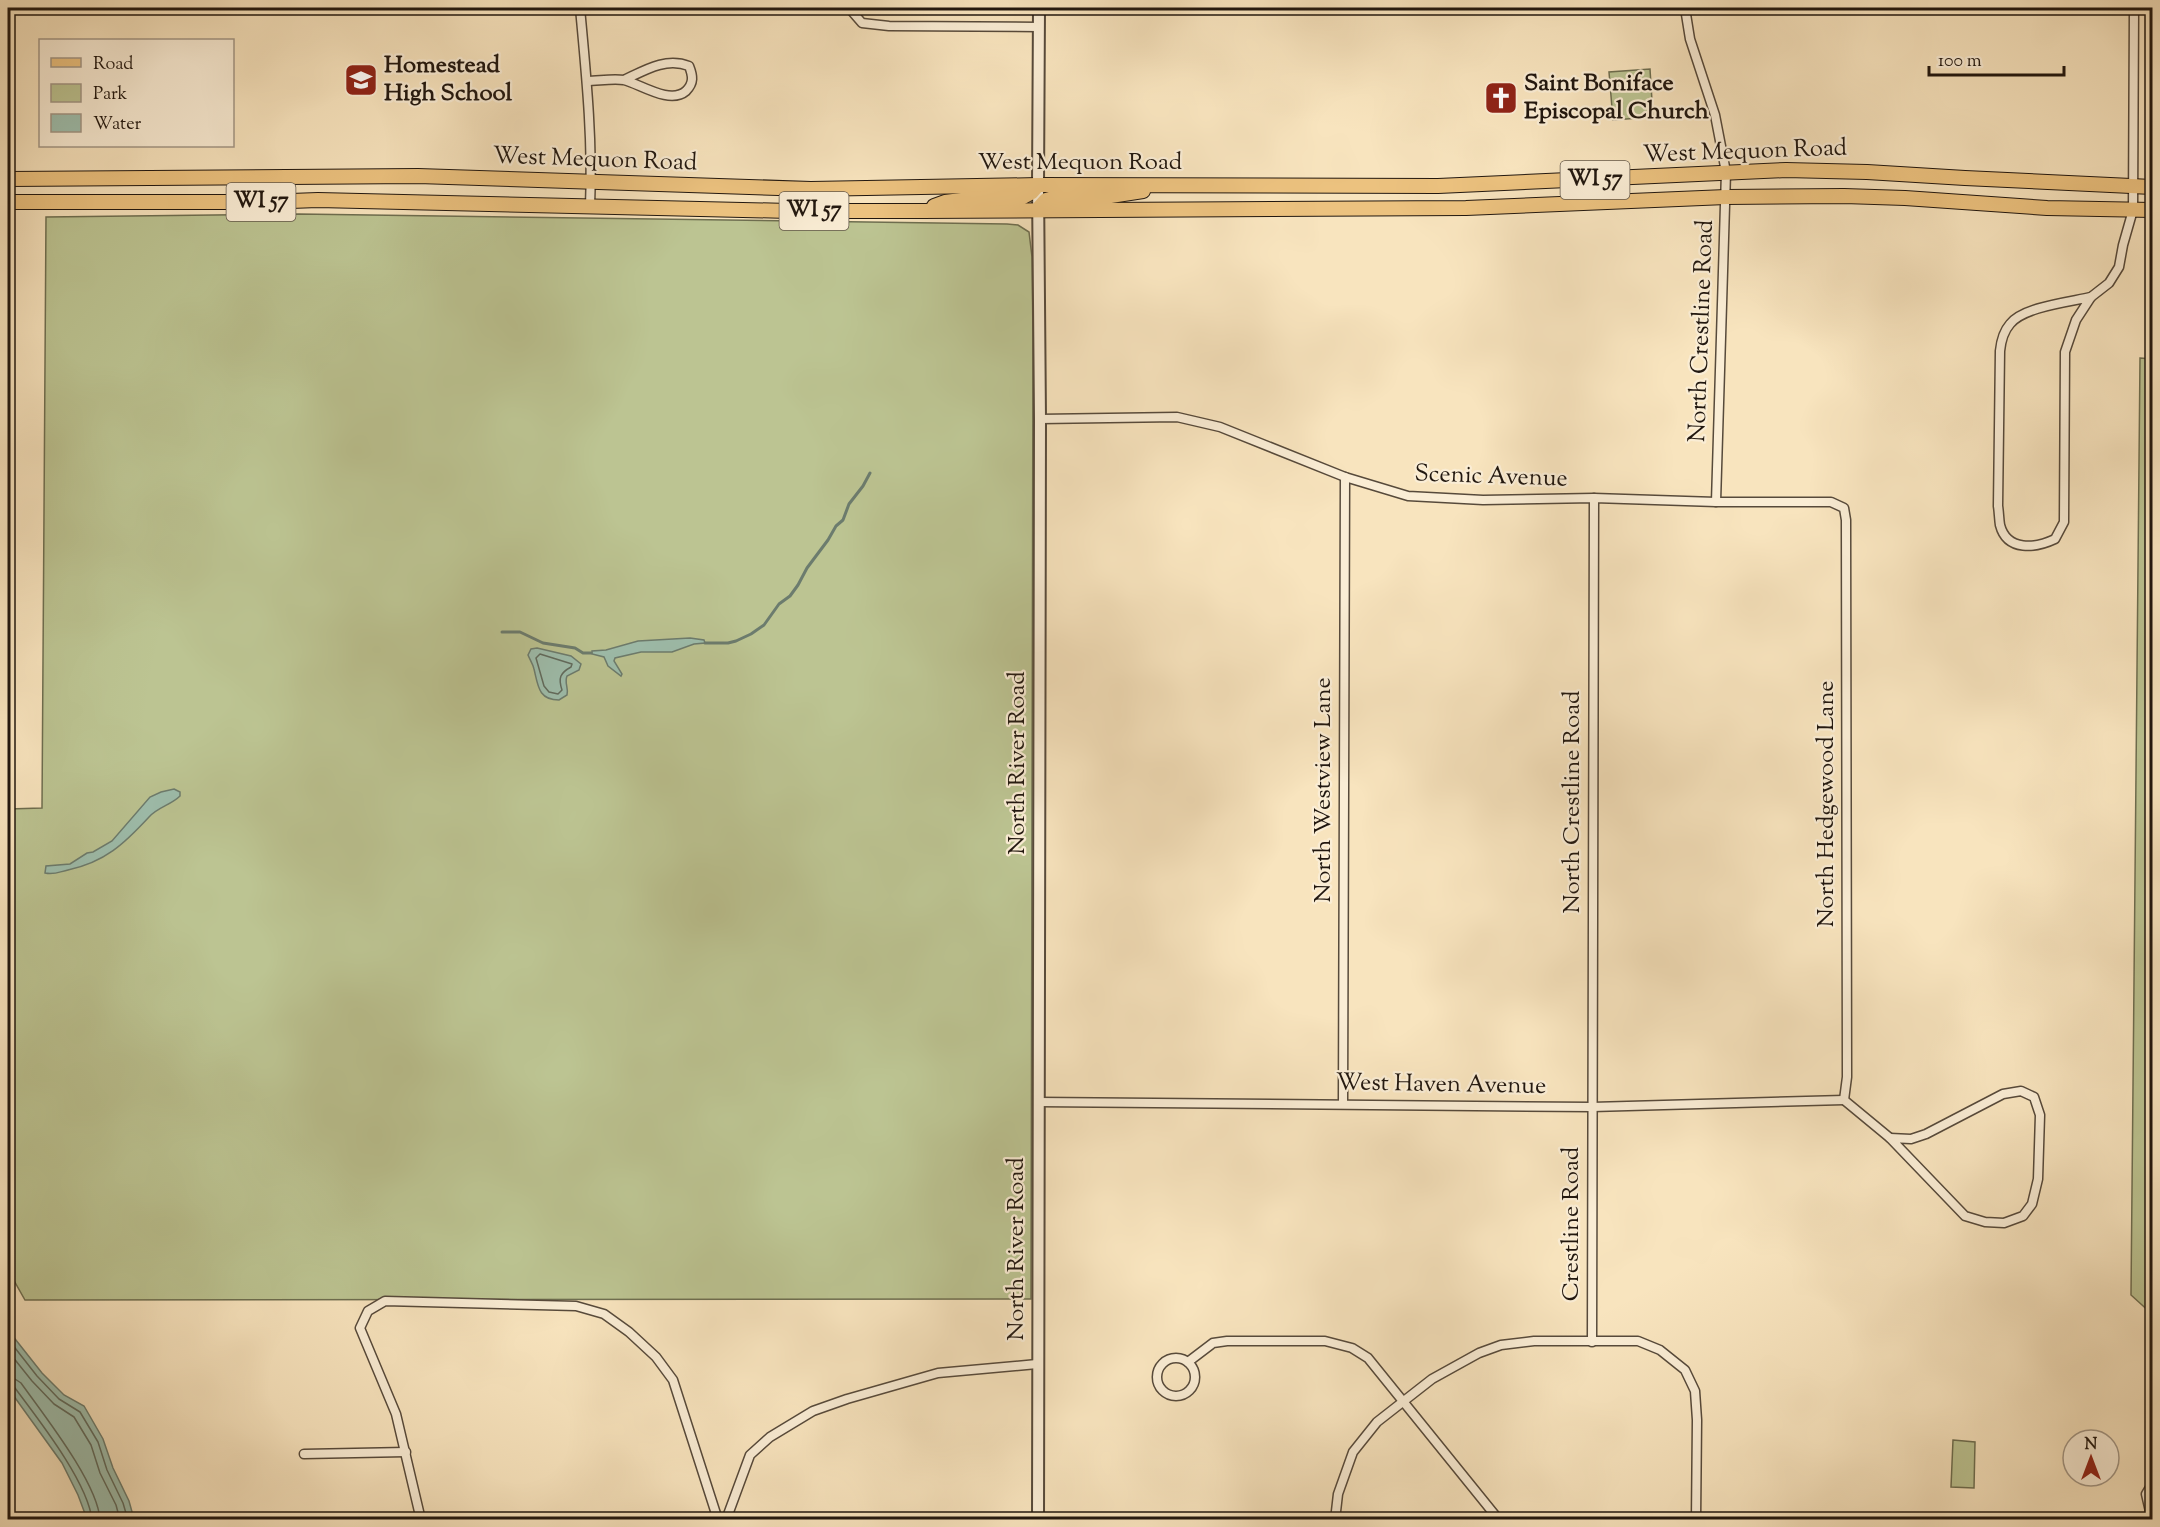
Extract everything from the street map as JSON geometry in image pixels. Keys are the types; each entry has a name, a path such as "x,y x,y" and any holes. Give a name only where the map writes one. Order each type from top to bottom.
{"main road":[{"name":"West Mequon Road","path":"8,179 418,176 811,189 1038,185 1460,186 1786,170 2152,187"},
{"path":"921,211 945,202 1021,198 1032,192 1038,185"},
{"path":"1038,209 1046,201 1057,197 1104,197 1165,186"},
{"name":"West Mequon Road","path":"8,202 318,200 921,211 1466,208 1844,196 2047,208 2152,210"}],"street":[{"path":"580,8 586,81 590,206"},
{"path":"849,8 862,23 889,26 1039,27"},
{"name":"North River Road","path":"1038,1520 1039,8"},
{"name":"North Crestline Road","path":"1685,8 1690,39 1715,115 1726,172 1716,502"},
{"path":"2091,297 2022,314 2010,323 2002,337 1998,506 2000,526 2006,537 2018,546 2030,547 2055,539 2064,522 2066,352 2076,320 2091,297 2109,283 2119,267 2133,210 2134,8"},
{"path":"586,81 624,80 664,63 679,62 690,66 693,78 690,87 682,94 669,95 652,92 624,80"},
{"name":"Scenic Avenue","path":"1040,419 1177,417 1220,427 1345,477 1408,496 1483,500 1594,498 1716,502 1831,502 1844,508"},
{"name":"North Westview Lane","path":"1343,1104 1345,477"},
{"name":"North Crestline Road","path":"1592,1107 1594,498"},
{"name":"North Hedgewood Lane","path":"1844,508 1846,520 1847,1077 1844,1100"},
{"path":"1844,1100 1890,1138 1965,1216 1985,1222 2004,1223 2024,1216 2032,1204 2038,1179 2040,1115 2034,1097 2021,1092 2003,1094 1926,1134 1911,1139 1890,1138"},
{"name":"West Haven Avenue","path":"1038,1102 1592,1107 1844,1100"},
{"name":"Crestline Road","path":"1592,1107 1592,1342"},
{"path":"421,1520 396,1414 360,1328 368,1311 385,1301 576,1306 604,1314 656,1356 673,1380 718,1520"},
{"path":"1188,1362 1213,1343 1227,1341 1325,1341 1352,1348 1368,1359 1499,1520"},
{"path":"1335,1520 1338,1494 1353,1452 1377,1422 1402,1400 1448,1370 1479,1353 1501,1345 1534,1341 1638,1341 1660,1350 1685,1370 1695,1391 1696,1520"},
{"path":"1176,1358 1188,1362 1195,1378 1190,1389 1180,1395 1163,1391 1156,1379 1159,1366 1169,1359 1176,1358"},
{"path":"726,1520 750,1455 770,1437 813,1411 932,1374 1037,1364"},
{"path":"304,1454 406,1452"},
{"path":"2152,1484 2146,1494 2152,1520"}],"green space":[{"path":"1650,69 1653,117 1613,120 1609,72"},
{"path":"299,214 1007,224 1018,225 1029,232 1032,257 1033,337 1031,1299 25,1300 8,1270 8,809 42,808 46,217"},
{"path":"2140,358 2152,359 2152,1314 2131,1295"},
{"path":"1953,1440 1975,1442 1974,1488 1951,1487"}],"water":[{"path":"690,638 704,640 705,643 694,644 672,652 641,652 615,658 614,661 621,676 608,666 604,657 592,654 592,651 606,650 638,641"},
{"path":"537,648 571,656 581,664 579,670 567,676 567,695 559,700 547,697 538,686 534,667 528,655 531,649"},
{"path":"174,789 180,792 180,796 160,808 113,851 81,867 51,874 45,873 46,866 70,864 112,841 150,797"},
{"path":"8,1330 42,1373 64,1395 84,1406 103,1439 113,1468 129,1501 134,1519 87,1519 62,1463 8,1388"}],"waterway":[{"path":"705,643 736,641 764,625 779,604 790,596 798,585 836,526 843,520 849,504 870,473"},
{"path":"502,632 520,632 543,643 591,653"}],"place":[{"name":"Homestead High School","path":"361,80"},
{"name":"Saint Boniface Episcopal Church","path":"1501,98"}]}
